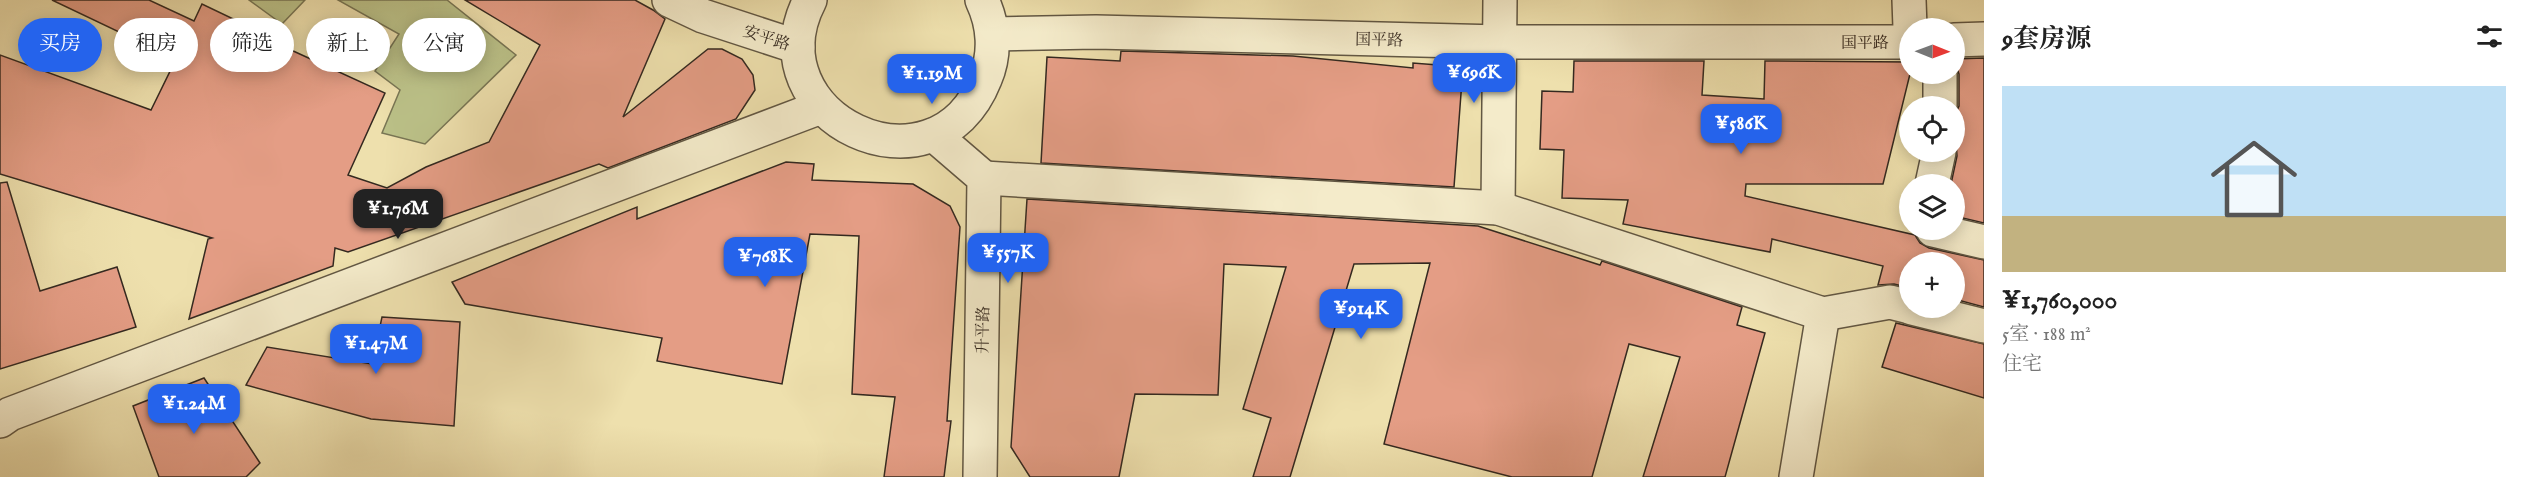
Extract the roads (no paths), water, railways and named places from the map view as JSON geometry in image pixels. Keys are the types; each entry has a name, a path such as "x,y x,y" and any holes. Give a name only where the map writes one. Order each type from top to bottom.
{"street":[{"name":"安平路","path":"669,0 703,16 798,47"},
{"path":"810,0 803,14 798,47 805,80 821,107 844,127 872,139 903,142 933,135 960,118 980,94 991,65 993,34 982,0"},
{"path":"1498,208 1500,0"},
{"path":"1910,0 1910,18"},
{"name":"国平路","path":"993,34 1096,32 1500,42 1899,42"},
{"path":"1965,40 1984,39"},
{"path":"0,421 10,414 821,107"},
{"path":"933,135 984,178 1498,208 1823,314 1890,302 1899,304"},
{"name":"升平路","path":"980,477 984,178"},
{"path":"1965,238 1984,242"},
{"path":"1796,477 1823,314"},
{"path":"1953,318 1984,326"}]}
